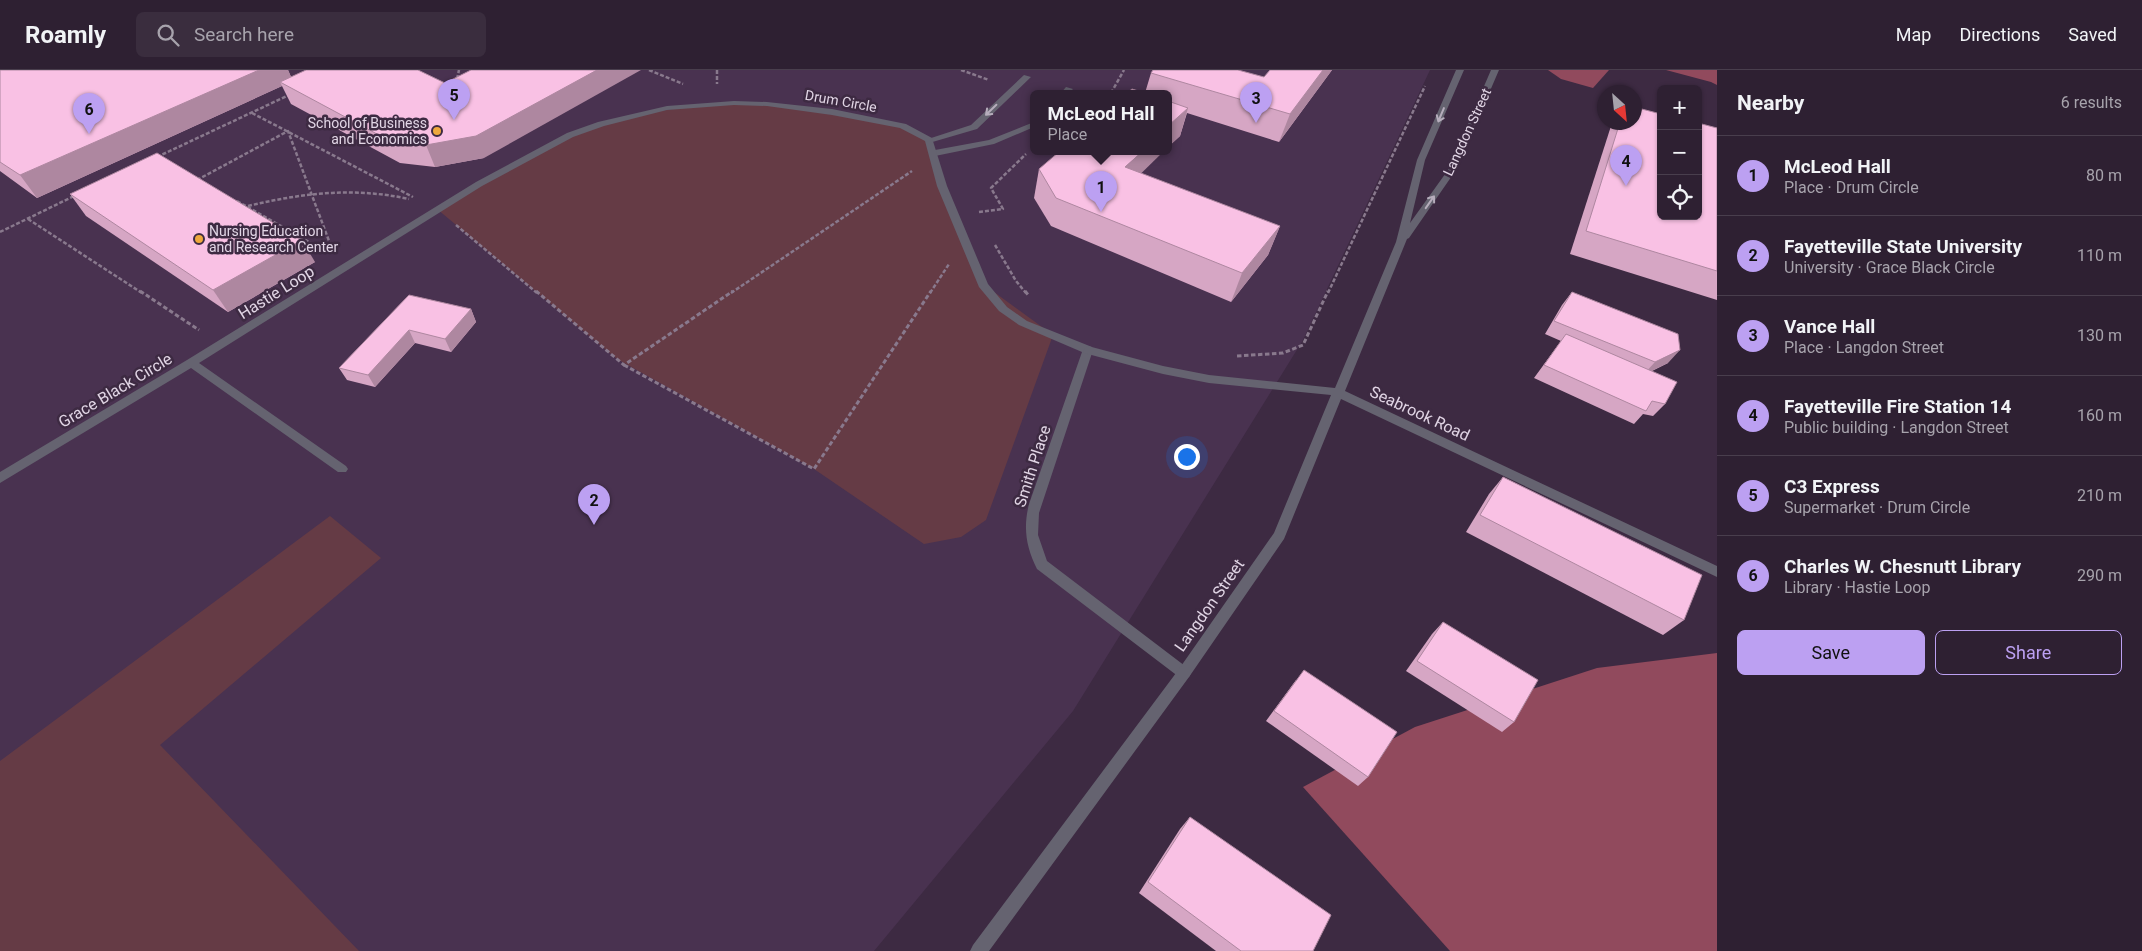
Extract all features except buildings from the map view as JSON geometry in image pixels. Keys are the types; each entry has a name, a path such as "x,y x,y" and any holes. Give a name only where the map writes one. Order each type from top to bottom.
{"street":[{"name":"Langdon Street","path":"979,951 1184,673 1279,535 1337,392 1402,242 1421,160 1460,70"},
{"name":"Langdon Street","path":"1402,242 1452,170 1495,70"},
{"path":"1027,77 974,127 929,140 935,153 935,166 982,284 1003,309 1023,323 1088,350"},
{"name":"Drum Circle","path":"479,184 570,135 601,124 650,112 699,105 767,104 832,112 903,126 929,140"},
{"path":"935,153 991,142 1030,126"},
{"name":"Hastie Loop","path":"191,363 479,184"},
{"name":"Seabrook Road","path":"1088,350 1163,370 1209,379 1337,392 1717,572"},
{"name":"Smith Place","path":"1088,350 1035,504 1030,524 1032,544 1042,565 1184,673"},
{"name":"Grace Black Circle","path":"0,478 191,363 342,469"}],"path":[{"path":"456,87 459,70"},
{"path":"649,70 686,85"},
{"path":"961,70 998,83"},
{"path":"1113,90 1124,70"},
{"path":"1231,356 1283,353 1304,345 1428,79"},
{"path":"163,162 154,158 294,93"},
{"path":"252,114 437,209 624,365 814,469 965,240 991,236 1016,282 1032,299"},
{"path":"204,185 196,180 288,131"},
{"path":"288,131 335,256"},
{"path":"978,212 1002,209 992,188 1026,153"},
{"path":"624,365 908,171 935,166"},
{"path":"247,206 310,193 396,195 424,203"},
{"path":"0,232 78,194"},
{"path":"230,198 327,252"},
{"path":"974,204 980,216"},
{"path":"28,219 204,334"}],"shaded area":[{"path":"0,70 1430,70 1303,340 1073,711 874,951 0,951"},
{"path":"1548,70 1609,70 1593,88 1561,79"},
{"path":"1666,70 1717,70 1717,85 1711,82"},
{"path":"767,104 903,126 929,140 983,284 1053,335 986,520 961,537 924,544 814,469 617,359 437,209 570,135 634,115 699,105"},
{"path":"330,516 381,558 160,745 359,951 0,951 0,761"},
{"path":"1717,653 1717,951 1450,951 1303,787 1415,727 1597,668"}],"place":[{"name":"C3 Express","path":"454,120"},
{"name":"Vance Hall","path":"1256,123"},
{"name":"School of Business and Economics","path":"437,131"},
{"name":"Charles W. Chesnutt Library","path":"89,134"},
{"name":"Fayetteville Fire Station 14","path":"1626,186"},
{"name":"McLeod Hall","path":"1101,212"},
{"name":"Nursing Education and Research Center","path":"199,239"},
{"name":"Fayetteville State University","path":"594,525"}]}
